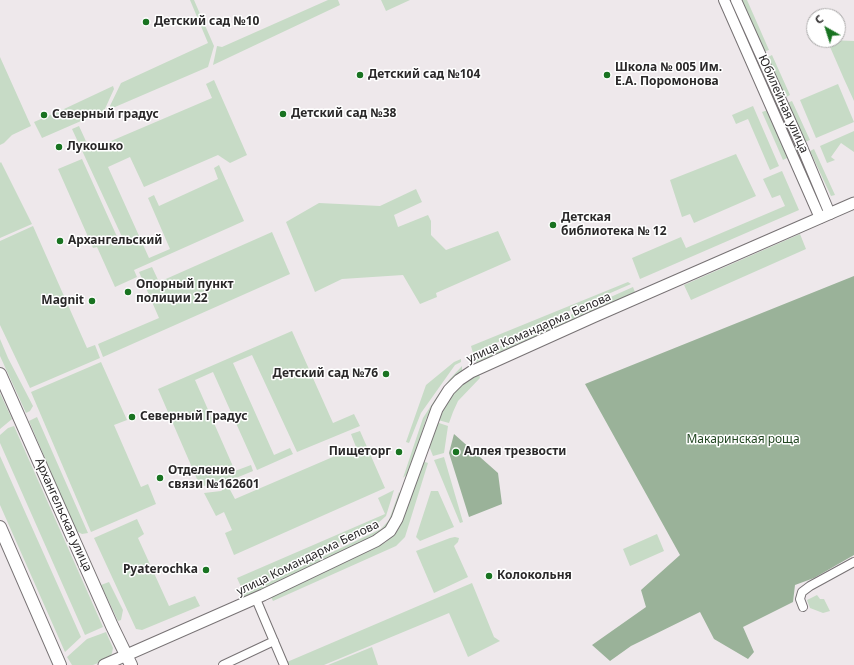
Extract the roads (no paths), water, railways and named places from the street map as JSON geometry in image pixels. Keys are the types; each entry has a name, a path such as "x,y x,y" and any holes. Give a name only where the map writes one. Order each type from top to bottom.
{"main road":[{"name":"улица Командарма Белова","path":"104,665 129,660 376,541 390,531 397,519 437,409 449,390 459,380 471,372 854,203"},
{"name":"Архангельская улица","path":"0,374 112,626 129,660"},
{"path":"0,527 60,665"}],"street":[{"name":"Юбилейная улица","path":"724,0 820,218"},
{"name":"Юбилейная улица","path":"736,0 802,147 830,214"},
{"path":"750,62 761,57"},
{"path":"803,606 800,599 802,592 854,562"},
{"path":"256,599 284,665"},
{"path":"222,665 274,641"}],"place":[{"name":"Детский сад №10","path":"146,22"},
{"name":"Детский сад №104","path":"360,75"},
{"name":"Школа № 005 Им. Е.А. Поромонова","path":"607,75"},
{"name":"Детский сад №38","path":"283,114"},
{"name":"Северный градус","path":"44,115"},
{"name":"Лукошко","path":"59,147"},
{"name":"Детская библиотека № 12","path":"553,225"},
{"name":"Архангельский","path":"60,241"},
{"name":"Опорный пункт полиции 22","path":"128,292"},
{"name":"Magnit","path":"92,301"},
{"name":"Детский сад №76","path":"386,374"},
{"name":"Северный Градус","path":"132,417"},
{"name":"Пищеторг","path":"399,452"},
{"name":"Аллея трезвости","path":"456,452"},
{"name":"Отделение связи №162601","path":"160,478"},
{"name":"Pyaterochka","path":"206,570"},
{"name":"Колокольня","path":"489,576"}],"park label":[{"name":"Макаринская роща","path":"743,440"}]}
